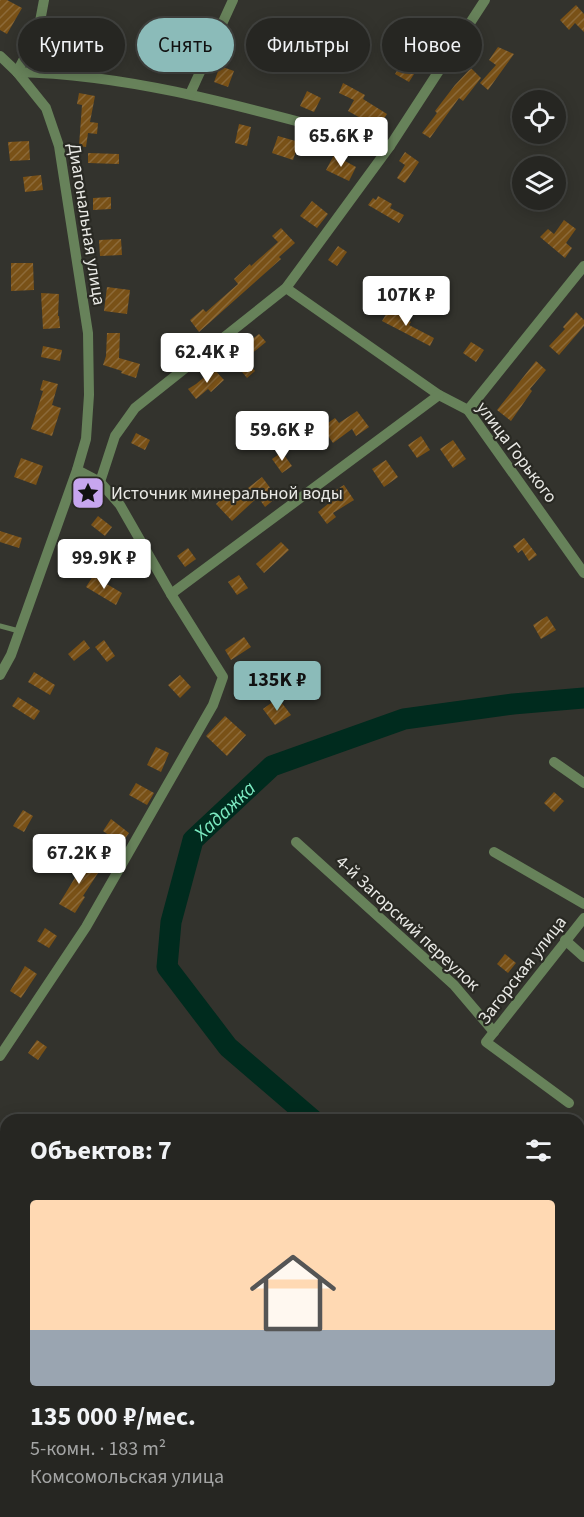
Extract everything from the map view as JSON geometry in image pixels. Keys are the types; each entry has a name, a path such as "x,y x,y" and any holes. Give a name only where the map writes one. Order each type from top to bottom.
{"street":[{"path":"16,72 38,32 44,0"},
{"path":"190,94 232,0"},
{"path":"100,482 115,436 135,408 286,288 390,146 485,0"},
{"path":"0,56 16,72 63,73 190,94 390,146"},
{"name":"Диагональная улица","path":"0,675 11,655 77,470 86,439 89,395 88,333 59,146 46,108 16,72"},
{"path":"468,410 584,266"},
{"name":"улица Горького","path":"286,288 438,394 468,410 584,573"},
{"path":"171,594 438,394"},
{"path":"0,1056 86,927 213,705 223,677 171,594 120,505 100,482 77,470"},
{"path":"554,762 584,783"},
{"name":"4-й Загорский переулок","path":"296,842 454,985 494,1032"},
{"path":"494,852 584,904"},
{"name":"Загорская улица","path":"569,1103 486,1042 584,918"},
{"path":"565,940 584,957"}],"lane":[{"path":"0,626 19,631"}],"building":[{"path":"0,0 7,0 22,8 7,34 0,30"},
{"path":"576,5 584,14 584,32 575,23 569,30 560,20"},
{"path":"498,47 514,54 488,90 480,83 496,65 489,60"},
{"path":"218,72 234,72 228,87 214,82"},
{"path":"396,72 415,72 409,82 395,74"},
{"path":"467,72 475,72 481,78 463,101 459,98 430,138 422,133 455,85"},
{"path":"343,83 365,95 363,99 387,114 378,128 348,111 354,100 339,93"},
{"path":"307,91 321,98 314,112 300,106"},
{"path":"79,93 95,96 90,122 98,123 97,134 88,133 86,147 79,146 82,105 77,104"},
{"path":"239,124 251,127 247,146 235,143"},
{"path":"278,136 299,142 293,160 272,153"},
{"path":"29,141 30,160 10,161 8,142"},
{"path":"405,152 419,162 405,183 397,178 405,165 399,161"},
{"path":"88,153 119,154 119,164 88,163"},
{"path":"334,155 356,167 349,181 326,170"},
{"path":"41,175 43,190 25,192 23,177"},
{"path":"378,196 392,204 390,208 404,215 399,223 368,205 373,198 376,200"},
{"path":"111,197 111,209 93,210 93,198"},
{"path":"312,201 328,214 317,228 300,216"},
{"path":"564,220 576,229 566,243 572,248 565,258 540,237 548,229 554,234"},
{"path":"281,228 295,243 279,257 281,259 199,332 190,320 203,309 206,312 238,284 234,279 278,242 272,236"},
{"path":"121,239 122,255 100,256 99,240"},
{"path":"338,246 347,252 337,266 328,260"},
{"path":"11,263 33,263 34,290 11,291"},
{"path":"107,287 130,290 127,314 104,311"},
{"path":"41,293 59,294 60,328 43,329"},
{"path":"389,309 411,322 409,325 434,338 430,346 382,321"},
{"path":"576,312 584,320 584,326 559,355 549,346 565,329 563,327"},
{"path":"107,333 120,333 119,358 140,364 136,378 103,365 106,356"},
{"path":"259,334 266,342 245,359 255,371 247,378 229,356"},
{"path":"471,342 484,350 476,362 463,353"},
{"path":"43,346 62,350 60,361 41,357"},
{"path":"536,361 546,370 530,389 532,391 511,421 497,410"},
{"path":"214,369 224,380 211,392 208,389 196,399 188,389"},
{"path":"43,380 58,384 52,405 61,408 52,436 31,429 43,391 40,390"},
{"path":"357,411 369,427 356,436 352,429 333,443 322,427 335,418 339,423"},
{"path":"136,433 150,440 145,450 131,443"},
{"path":"421,436 430,450 417,458 408,445"},
{"path":"453,440 466,459 453,468 440,449"},
{"path":"282,452 292,466 282,473 272,459"},
{"path":"21,458 43,466 36,485 14,477"},
{"path":"386,460 398,477 384,487 372,469"},
{"path":"262,477 277,497 265,507 258,497 232,521 216,504 233,488 239,495"},
{"path":"344,485 354,500 333,513 336,517 327,524 318,512 339,495 336,490"},
{"path":"98,516 112,527 105,536 91,525"},
{"path":"0,531 22,538 19,548 0,542"},
{"path":"524,538 537,555 529,561 522,550 518,553 513,546"},
{"path":"281,542 289,550 264,573 256,564"},
{"path":"188,548 196,559 185,567 177,556"},
{"path":"239,575 248,588 237,595 228,582"},
{"path":"93,576 122,593 116,605 86,587"},
{"path":"547,616 556,630 541,639 533,625"},
{"path":"244,637 251,647 231,660 225,650"},
{"path":"84,640 90,648 74,661 68,654"},
{"path":"104,640 115,656 107,662 95,647"},
{"path":"34,672 55,685 50,695 28,682"},
{"path":"180,675 191,687 180,698 168,685"},
{"path":"18,697 40,711 34,720 12,706"},
{"path":"278,698 291,715 275,725 263,709"},
{"path":"225,716 246,735 227,756 206,736"},
{"path":"156,747 169,753 161,772 147,765"},
{"path":"136,783 154,793 147,805 129,795"},
{"path":"554,792 564,801 554,812 544,803"},
{"path":"23,810 33,816 24,832 13,826"},
{"path":"111,819 129,833 121,844 103,831"},
{"path":"83,858 100,870 75,913 59,904 76,876 72,873"},
{"path":"45,928 57,936 49,948 37,941"},
{"path":"505,954 516,963 508,973 497,964"},
{"path":"25,966 37,974 21,998 10,991"},
{"path":"37,1040 47,1047 38,1060 28,1053"}],"waterway":[{"name":"Хадажка","path":"306,1114 228,1047 167,967 171,922 193,840 272,766 404,719 513,704 584,698"}],"place":[{"name":"Источник минеральной воды","path":"88,493"}]}
